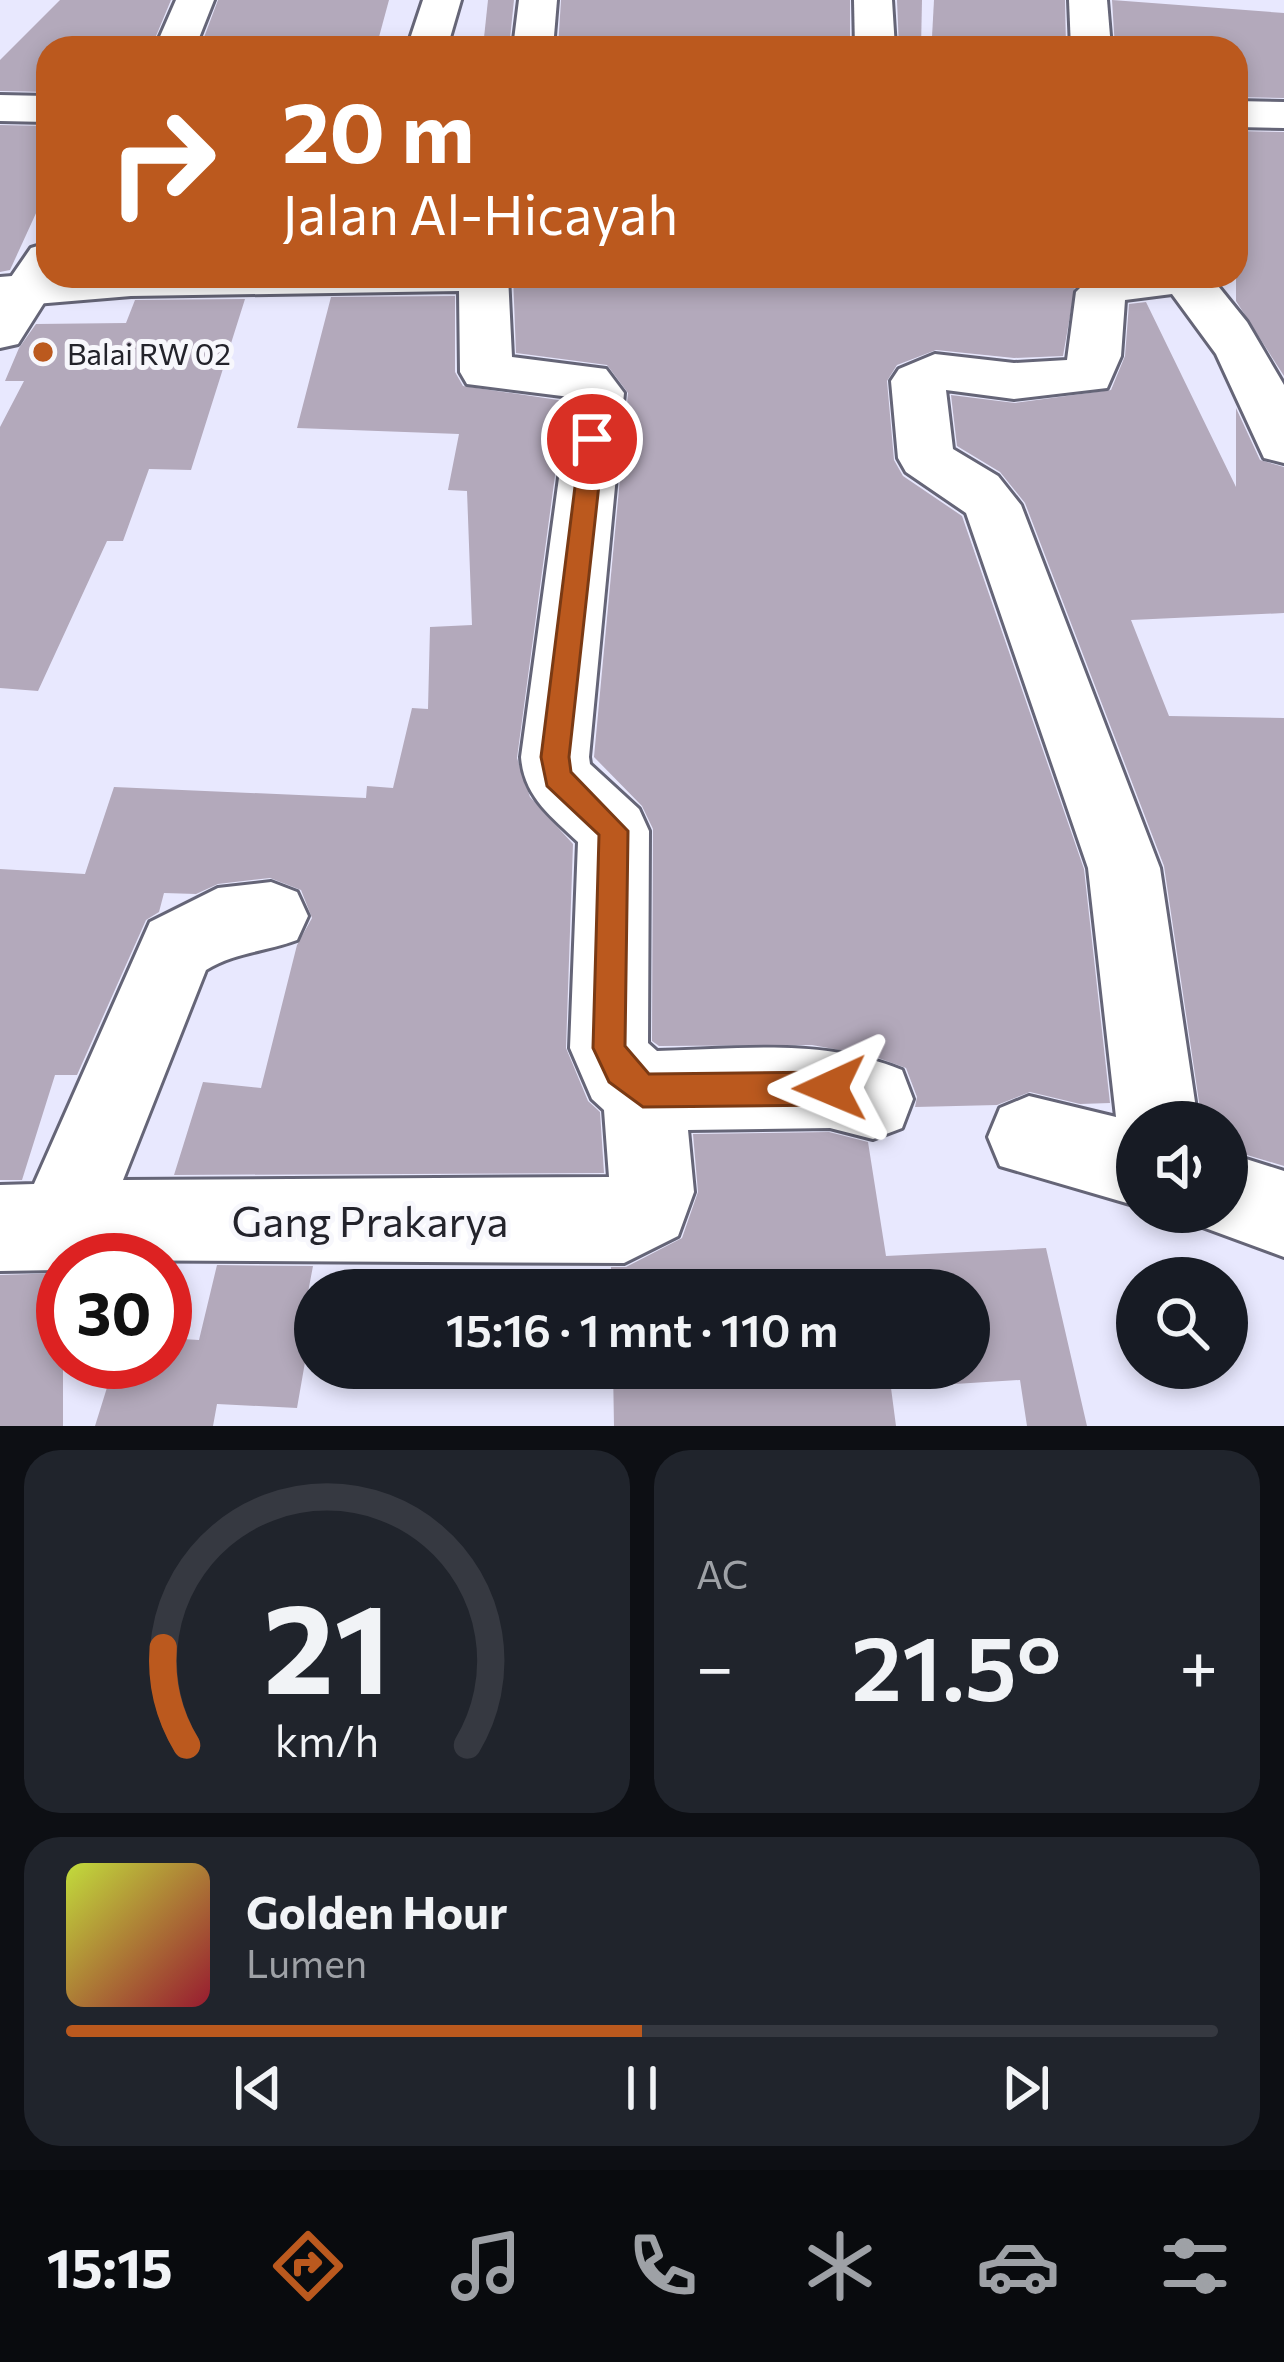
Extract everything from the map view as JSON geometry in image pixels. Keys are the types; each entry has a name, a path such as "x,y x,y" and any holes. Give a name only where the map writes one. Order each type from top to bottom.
{"street":[{"path":"181,36 195,0"},
{"path":"431,36 442,0"},
{"path":"534,36 538,0"},
{"path":"873,0 874,36"},
{"path":"1088,0 1090,36"},
{"path":"0,108 36,109"},
{"path":"1248,114 1284,115"},
{"path":"18,293 61,288"},
{"path":"483,288 486,372 587,381 597,393 555,757 557,777 614,831 609,1048 620,1071 643,1091 830,1088 873,1100"},
{"path":"1103,288 1088,376 1014,381 935,371 919,381 926,458 945,474 977,485 992,505 1124,868 1154,1101"},
{"path":"1192,288 1230,332 1284,444"},
{"path":"29,1227 106,1124 177,947 218,922 271,916"},
{"name":"Gang Prakarya","path":"29,1227 376,1218 624,1220 648,1206 652,1192 643,1091"},
{"path":"1029,1137 1116,1159"},
{"path":"1248,1202 1284,1214"}],"building":[{"path":"60,0 171,0 156,36 36,36 36,92 0,91 0,60"},
{"path":"218,0 389,0 379,36 204,36"},
{"path":"488,0 514,0 510,36 484,36"},
{"path":"561,0 850,0 850,36 559,36"},
{"path":"897,0 922,0 921,36 898,36"},
{"path":"934,0 1065,0 1066,36 932,36"},
{"path":"1112,0 1284,13 1284,98 1248,97 1248,36 1114,36"},
{"path":"0,125 36,126 36,213 10,270 0,272"},
{"path":"1248,131 1284,132 1284,376 1236,301 1236,288 1248,288"},
{"path":"513,288 1075,288 1063,356 1014,358 936,350 897,365 887,381 894,460 903,476 962,516 1084,869 1110,1103 1080,1104 1030,1092 997,1105 915,1107 917,1097 906,1068 873,1056 812,1045 659,1046 652,1041 653,829 642,806 594,757 628,393 607,365 516,353"},
{"path":"455,296 455,372 463,386 565,401 517,758 530,797 573,844 566,1048 588,1101 600,1112 604,1173 174,1175 203,1082 261,1088 297,945 312,918 301,890 270,878 218,884 196,894 164,893 159,912 146,920 77,1075 55,1075 22,1180 0,1180 0,869 85,874 114,787 366,798 367,786 393,788 412,708 428,709 430,627 472,625 467,491 448,490 459,434 297,428 331,297"},
{"path":"245,299 191,470 149,469 123,541 107,541 38,691 0,688 0,427 24,381 5,381 19,348 36,324 126,323 135,300"},
{"path":"1146,302 1236,487 1236,408 1260,460 1284,467 1284,613 1131,620 1169,716 1284,718 1284,1166 1248,1155 1248,1101 1199,1101 1164,866 1025,503 1000,472 957,446 951,395 1015,403 1111,390 1125,356 1129,304"},
{"path":"829,1132 868,1142 886,1256 1046,1248 1087,1426 1027,1426 1020,1380 990,1382 990,1269 611,1269 626,1267 682,1238 698,1192 693,1134"},
{"path":"217,1265 313,1266 294,1269 294,1389 300,1389 297,1408 217,1404 213,1426 95,1426 107,1389 192,1389 192,1340 199,1340"},
{"path":"36,1274 36,1389 63,1389 63,1426 0,1426 0,1275"},
{"path":"613,1389 891,1389 896,1426 614,1426"}],"place":[{"name":"Balai RW 02","path":"43,352"}],"route":[{"path":"592,439 555,757 557,777 614,831 609,1048 620,1071 643,1091 830,1088"}]}
